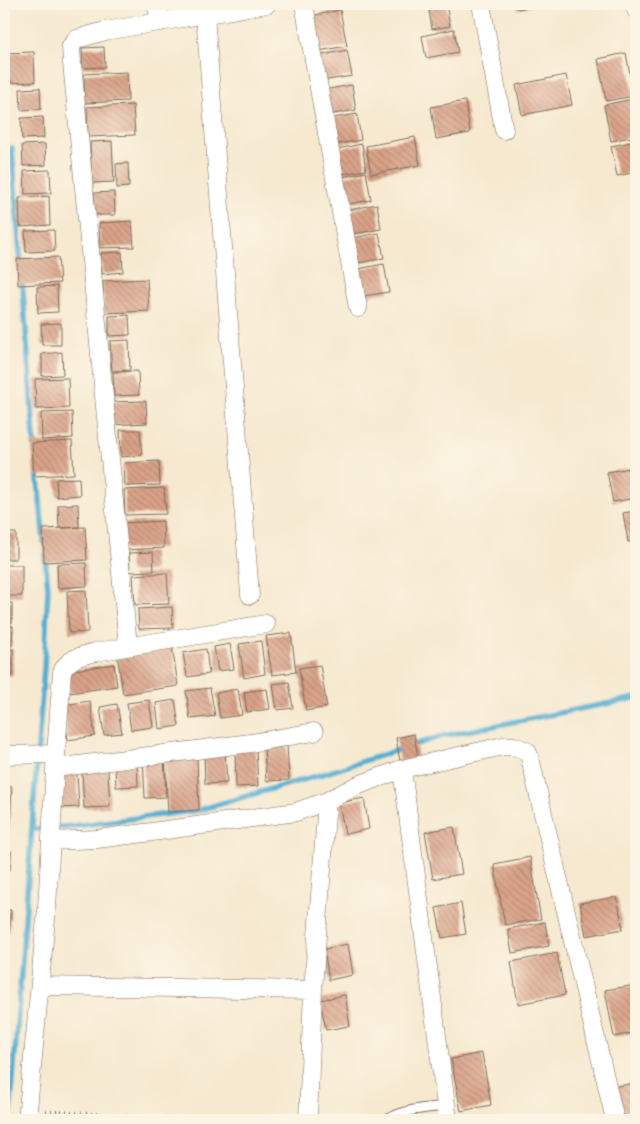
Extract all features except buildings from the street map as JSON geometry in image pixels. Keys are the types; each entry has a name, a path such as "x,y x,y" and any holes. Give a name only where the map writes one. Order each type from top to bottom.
{"street":[{"path":"156,4 161,22"},
{"path":"128,646 71,50 73,43 84,37 267,4"},
{"path":"304,4 358,308"},
{"path":"481,4 504,130"},
{"path":"635,4 636,10"},
{"path":"205,14 250,595"},
{"path":"28,1115 40,986 62,672 66,665 75,658 96,652 266,624"},
{"path":"4,755 55,762 251,743 314,732"},
{"path":"50,841 97,839 296,812 326,801 356,786 402,769 503,746 514,746 526,751 530,758 615,1120"},
{"path":"402,769 447,1113"},
{"path":"308,1120 313,990 326,801"},
{"path":"40,986 313,990"}],"lane":[{"path":"386,1120 418,1109 447,1113"}],"path":[{"path":"28,1115 208,1120"}],"waterway":[{"path":"4,150 12,148 21,266"},
{"path":"22,277 35,450"},
{"path":"37,469 44,542"},
{"path":"10,1120 44,667 48,589 45,556"},
{"path":"37,829 199,810 323,774 442,736 636,698"}]}
